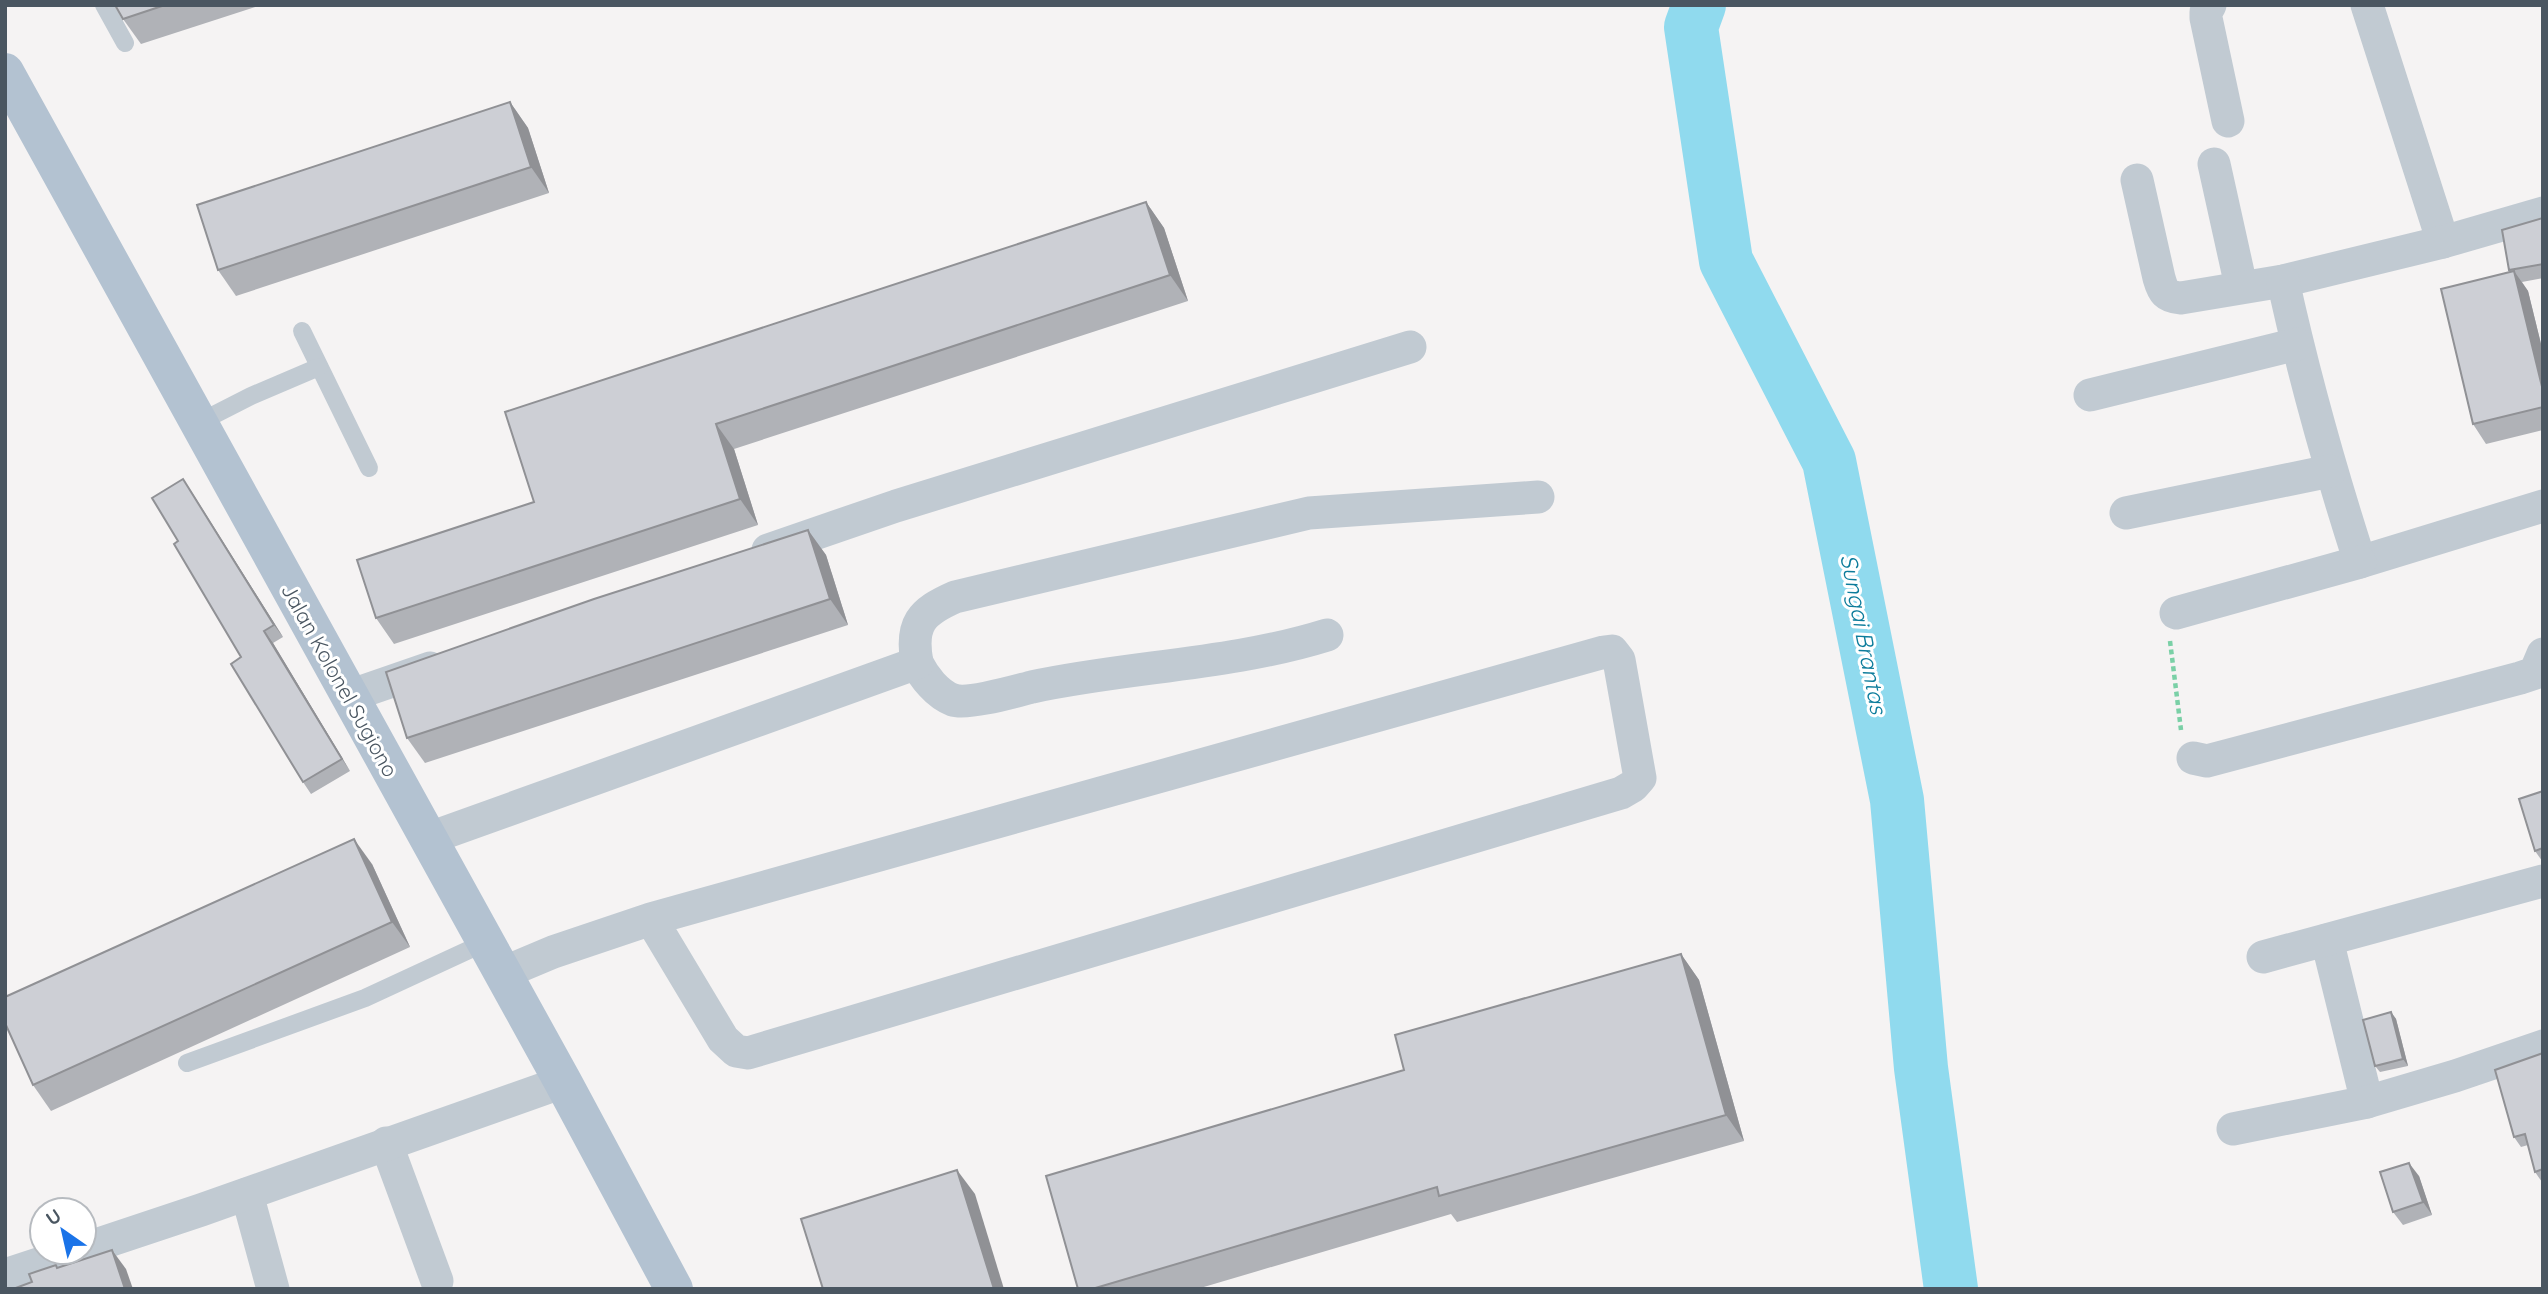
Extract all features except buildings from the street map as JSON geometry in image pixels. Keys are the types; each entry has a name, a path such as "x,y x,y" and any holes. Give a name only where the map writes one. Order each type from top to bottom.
{"main road":[{"name":"Jalan Kolonel Sugiono","path":"5,72 201,422 674,1289"}],"street":[{"path":"2210,5 2206,18 2228,121"},
{"path":"2367,5 2443,242"},
{"path":"2214,164 2241,286"},
{"path":"2137,180 2163,292 2170,298 2283,281 2443,242 2543,213"},
{"path":"2283,281 2330,471 2360,562"},
{"path":"2090,396 2297,344"},
{"path":"739,560 896,506 1410,347"},
{"path":"2126,513 2330,471"},
{"path":"1327,635 1258,654 1068,680 978,699 955,701 923,676 913,643 918,623 930,607 955,597 1309,513 1538,497"},
{"path":"2176,613 2360,562 2543,506"},
{"path":"501,969 564,970 656,927 1604,652 1612,652 1619,660 1640,778 1633,786 1620,793 748,1053 736,1051 723,1039 656,927"},
{"path":"2193,758 2207,761 2520,678 2535,673 2543,654"},
{"path":"349,696 453,660"},
{"path":"427,839 917,663"},
{"path":"2263,957 2543,881"},
{"path":"2327,940 2367,1102"},
{"path":"2233,1129 2367,1102 2543,1046"},
{"path":"98,1244 563,1082"},
{"path":"386,1143 437,1281"},
{"path":"247,1194 273,1289"},
{"path":"5,1275 32,1266"}],"lane":[{"path":"104,5 125,43"},
{"path":"302,331 369,468"},
{"path":"201,422 251,396 319,367"},
{"path":"187,1063 365,998 501,969"}],"path":[{"path":"2176,613 2168,619 2184,751 2193,758"}],"waterway":[{"name":"Sungai Brantas","path":"1699,5 1691,27 1726,261 1829,461 1897,800 1921,1068 1951,1289"}]}
